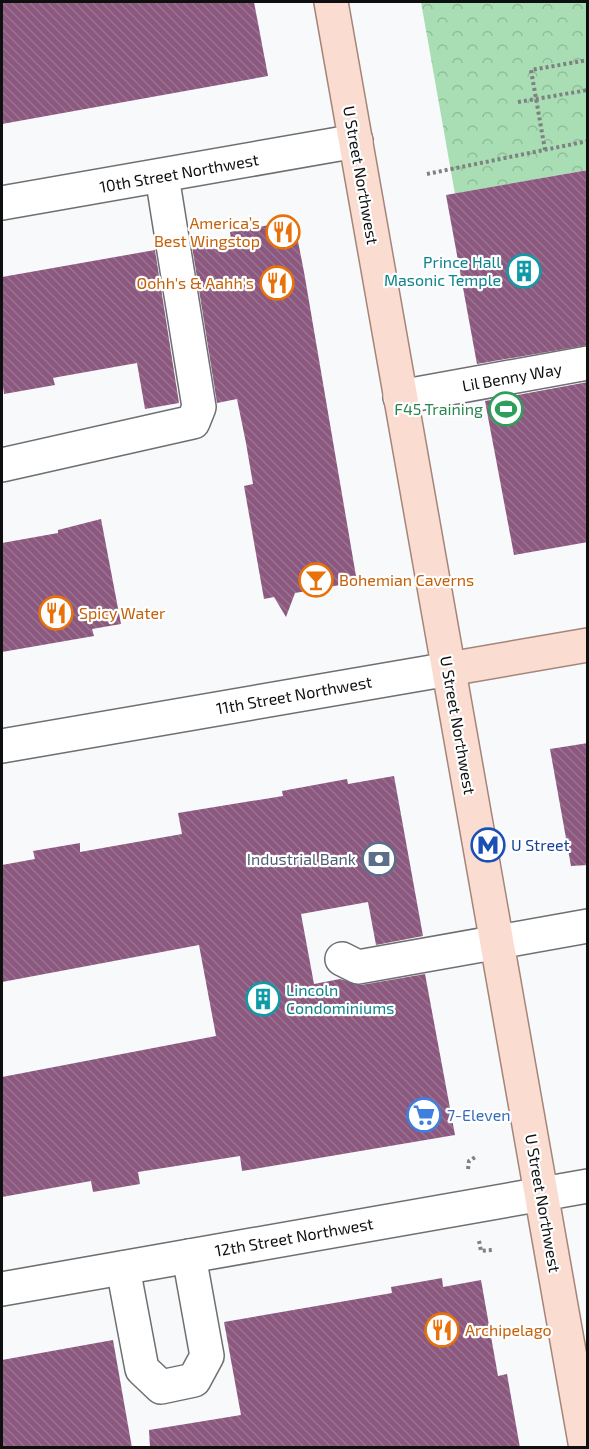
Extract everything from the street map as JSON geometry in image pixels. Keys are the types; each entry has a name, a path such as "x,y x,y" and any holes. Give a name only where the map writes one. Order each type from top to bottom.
{"main road":[{"name":"U Street Northwest","path":"331,2 586,1448"},
{"name":"11th Street Northwest","path":"449,669 588,645"}],"street":[{"name":"10th Street Northwest","path":"2,203 356,141"},
{"path":"2,465 193,423 199,407 162,176"},
{"name":"Lil Benny Way","path":"400,397 588,363"},
{"name":"11th Street Northwest","path":"2,746 449,669"},
{"path":"342,959 358,967 588,926"},
{"name":"12th Street Northwest","path":"2,1289 588,1186"},
{"path":"123,1268 142,1369 161,1387 194,1380 207,1356 189,1256"}],"path":[{"path":"545,150 531,70 588,60"},
{"path":"518,102 588,90"},
{"path":"427,174 588,141"},
{"path":"468,1175 468,1161 477,1156"},
{"path":"478,1237 481,1251 493,1250"}],"green space":[{"path":"421,2 587,2 587,170 455,194"}],"building":[{"path":"2,2 254,2 268,76 2,124"},
{"name":"Prince Hall Masonic Temple","path":"588,170 588,345 477,364 446,195"},
{"path":"286,222 287,228 295,226 357,582 295,593 286,617 274,597 264,599 244,486 253,484 246,443 237,399 217,403 192,246 231,239 230,232"},
{"path":"155,250 179,403 145,409 137,363 53,378 55,385 4,394 2,277"},
{"path":"588,382 588,542 514,555 485,401"},
{"path":"101,519 121,624 92,629 94,636 2,652 2,543 58,533 58,530"},
{"path":"588,743 588,865 571,866 550,749"},
{"name":"Lincoln Condominiums","path":"394,776 423,936 376,945 368,902 301,914 314,984 340,979 361,985 425,974 455,1135 242,1171 240,1156 138,1172 140,1184 93,1192 91,1181 2,1197 2,1077 216,1036 199,945 2,982 2,865 35,859 33,851 80,843 80,852 182,834 178,813 283,796 282,791 347,779 348,784"},
{"path":"442,1278 443,1287 481,1280 498,1376 507,1374 520,1448 150,1448 149,1430 241,1415 224,1322 392,1293 391,1287"},
{"path":"113,1340 132,1448 2,1448 2,1360"}],"place":[{"name":"America’s Best Wingstop","path":"283,232"},
{"name":"Prince Hall Masonic Temple","path":"524,271"},
{"name":"Oohh's & Aahh's","path":"277,283"},
{"name":"F45 Training","path":"506,409"},
{"name":"Bohemian Caverns","path":"316,580"},
{"name":"Spicy Water","path":"56,613"},
{"name":"U Street","path":"488,845"},
{"name":"Industrial Bank","path":"379,859"},
{"name":"Lincoln Condominiums","path":"263,999"},
{"name":"7-Eleven","path":"424,1115"},
{"name":"Archipelago","path":"442,1330"}]}
